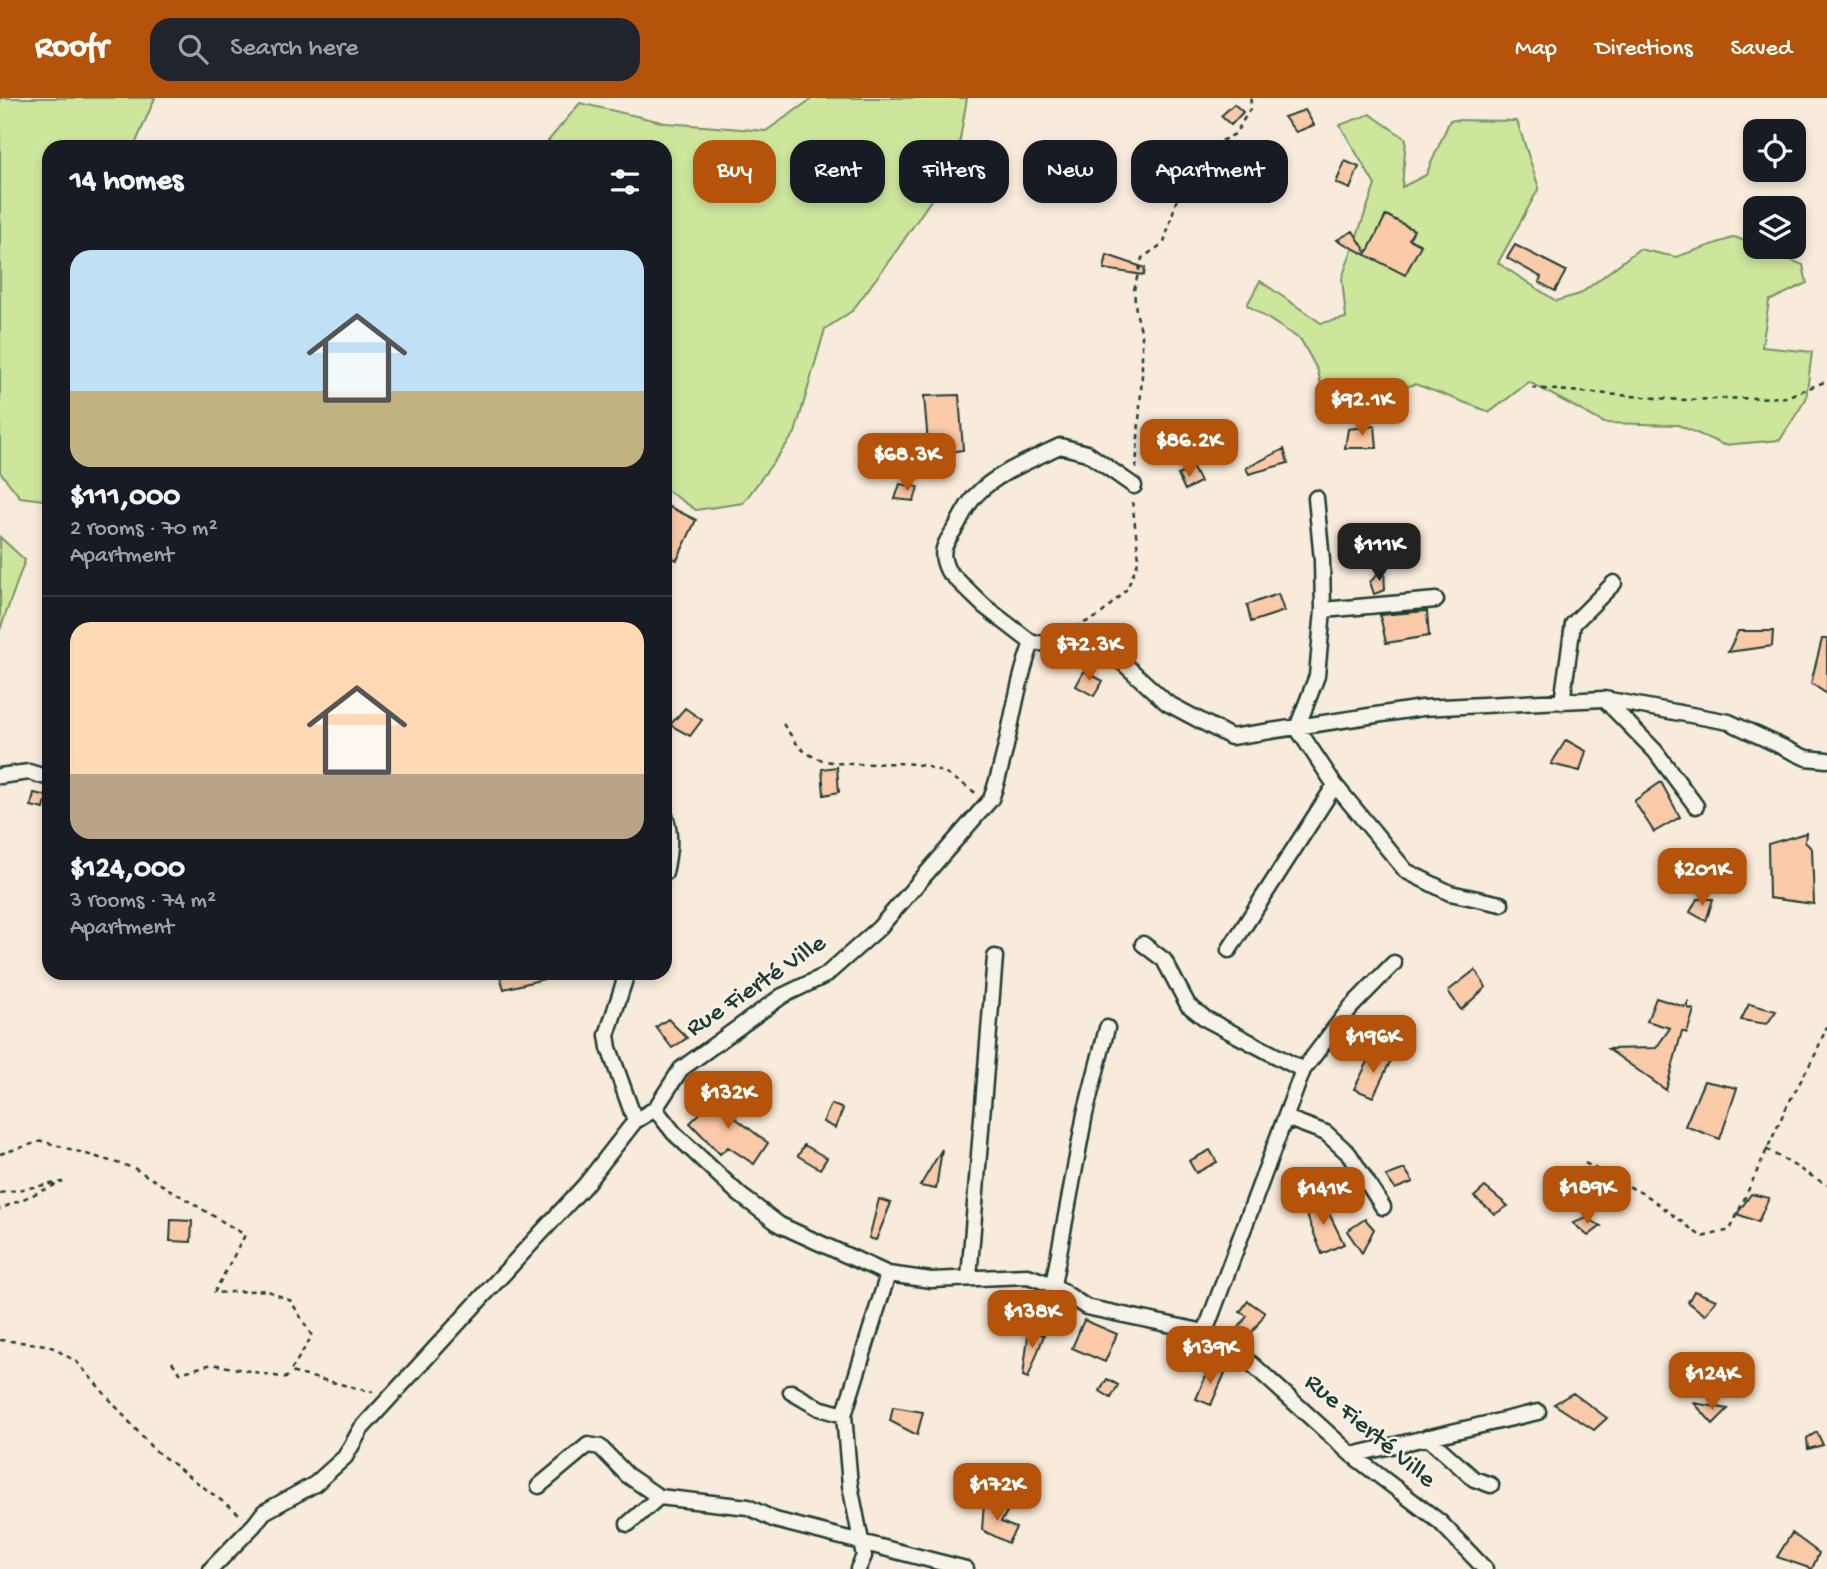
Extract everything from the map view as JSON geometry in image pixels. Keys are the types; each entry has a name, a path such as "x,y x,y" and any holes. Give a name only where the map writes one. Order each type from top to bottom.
{"street":[{"path":"1133,486 1087,453 1060,446 987,485 974,496 944,545 942,556 948,571 984,606 1032,643 1087,644 1123,663 1167,703 1231,737 1422,708 1604,699 1729,722 1806,758 1827,760"},
{"path":"1297,728 1317,676 1322,610 1322,560 1316,498"},
{"path":"1562,702 1573,624 1614,583"},
{"path":"1322,610 1436,600"},
{"path":"991,799 999,777 1021,672 1032,643"},
{"path":"1604,699 1655,751 1696,806"},
{"path":"1297,728 1335,785 1406,872 1450,893 1501,904"},
{"path":"0,776 29,772 42,776"},
{"path":"1229,950 1335,785"},
{"name":"Rue Fierté Ville","path":"991,799 879,928 826,975 782,996 681,1069 655,1109 674,1133 740,1195 780,1225 888,1274 931,1280 1028,1276 1053,1285 1086,1307 1205,1332 1252,1364 1352,1455 1440,1522 1485,1569"},
{"path":"1143,944 1164,960 1188,1005 1206,1019 1303,1070"},
{"path":"969,1278 995,957"},
{"path":"1205,1332 1303,1070 1351,1007 1394,963"},
{"path":"624,980 607,1035 609,1048 635,1121"},
{"path":"1053,1285 1085,1114 1107,1028"},
{"path":"211,1569 264,1512 316,1484 345,1457 361,1429 585,1185 635,1121 655,1109"},
{"path":"1286,1118 1326,1133 1349,1154 1383,1207"},
{"path":"858,1569 864,1556 863,1543 850,1485 844,1415 888,1274"},
{"path":"790,1392 820,1408 844,1415"},
{"path":"1352,1455 1538,1412"},
{"path":"1427,1437 1474,1479 1491,1485"},
{"path":"539,1486 588,1445 600,1447 626,1475 659,1497 748,1507 775,1520 966,1569"},
{"path":"628,1524 659,1497"}],"path":[{"path":"1067,630 1099,616 1127,589 1139,559 1132,500 1142,375 1142,334 1134,290 1142,258 1164,243 1178,195 1198,163 1217,143 1236,134 1250,109 1251,98"},
{"path":"1532,388 1681,400 1786,397 1827,381"},
{"path":"783,723 802,749 818,759 872,764 914,764 954,777 981,797 991,799"},
{"path":"1585,1163 1649,1197 1702,1237 1730,1230 1766,1149 1827,1027"},
{"path":"0,1154 42,1141 134,1168 245,1235 214,1293 265,1290 290,1301 312,1336 286,1378 212,1364 180,1373 172,1362"},
{"path":"1766,1149 1827,1185"},
{"path":"0,1193 62,1182 0,1209"},
{"path":"0,1340 48,1345 77,1362 153,1449 254,1525"},
{"path":"290,1372 393,1397"}],"green space":[{"path":"0,98 155,98 137,140 42,140 42,500 20,497 0,472"},
{"path":"813,98 967,98 960,140 899,140 899,203 929,203 852,311 825,329 795,433 743,503 696,510 672,494 672,140 549,140 580,103 666,123 766,131"},
{"path":"1370,114 1406,139 1402,187 1426,175 1450,120 1517,121 1539,188 1498,263 1556,301 1580,294 1639,249 1676,257 1735,237 1743,240 1743,259 1788,259 1803,265 1807,283 1769,301 1762,347 1812,352 1806,399 1780,440 1724,445 1678,425 1604,423 1529,382 1490,412 1415,384 1327,414 1318,371 1301,340 1247,305 1260,281 1321,323 1346,318 1342,278 1375,185 1340,125"},
{"path":"0,537 25,560 0,630"}],"building":[{"path":"1234,104 1243,112 1231,125 1221,116"},
{"path":"1305,110 1314,125 1296,132 1284,117"},
{"path":"1345,161 1359,167 1350,189 1336,183"},
{"path":"1386,215 1414,230 1409,239 1421,245 1405,275 1337,240 1353,231 1367,253"},
{"path":"1515,245 1566,271 1555,291 1539,282 1541,277 1507,258"},
{"path":"1107,255 1145,268 1144,275 1104,269"},
{"path":"959,395 963,450 929,455 924,396"},
{"path":"1375,426 1377,448 1345,448 1348,429"},
{"path":"1284,449 1288,463 1249,474 1246,468"},
{"path":"1193,468 1200,482 1185,490 1178,475"},
{"path":"900,484 918,487 914,501 895,499"},
{"path":"672,508 696,520 677,560 672,558"},
{"path":"1384,568 1385,590 1374,594 1370,582"},
{"path":"1278,594 1284,611 1251,622 1247,605"},
{"path":"1427,611 1429,636 1386,643 1380,615"},
{"path":"1738,631 1773,631 1772,646 1728,652"},
{"path":"1822,639 1827,639 1827,694 1811,683"},
{"path":"1084,671 1103,681 1094,696 1076,686"},
{"path":"685,708 702,720 690,736 672,726"},
{"path":"1566,740 1586,751 1580,771 1551,764"},
{"path":"837,767 839,792 824,795 822,769"},
{"path":"1661,782 1680,817 1654,832 1634,801"},
{"path":"34,793 42,795 42,809 31,806"},
{"path":"1806,833 1805,842 1812,849 1814,904 1769,898 1768,844"},
{"path":"1697,899 1713,899 1706,921 1690,912"},
{"path":"1475,970 1486,987 1461,1010 1448,991"},
{"path":"501,980 540,980 504,989"},
{"path":"1656,998 1685,1007 1688,1003 1688,1008 1694,1010 1687,1033 1682,1031 1666,1090 1608,1049 1656,1048 1670,1028 1647,1021"},
{"path":"1749,1004 1776,1011 1767,1024 1741,1020"},
{"path":"668,1019 687,1038 672,1048 656,1027"},
{"path":"1373,1052 1391,1060 1373,1097 1354,1089"},
{"path":"1704,1081 1737,1088 1720,1139 1685,1126"},
{"path":"719,1095 736,1116 734,1117 768,1143 754,1164 728,1147 720,1154 690,1123"},
{"path":"831,1104 843,1109 835,1128 823,1122"},
{"path":"804,1145 827,1158 820,1169 798,1156"},
{"path":"942,1149 936,1189 920,1186"},
{"path":"1210,1150 1217,1162 1196,1173 1189,1161"},
{"path":"1405,1169 1413,1182 1395,1189 1386,1176"},
{"path":"1485,1187 1508,1206 1495,1214 1474,1197"},
{"path":"1751,1194 1769,1198 1758,1222 1737,1214"},
{"path":"879,1199 891,1203 876,1240 869,1238"},
{"path":"1322,1199 1344,1244 1322,1254 1304,1208"},
{"path":"1587,1218 1601,1226 1588,1236 1573,1223"},
{"path":"1365,1219 1374,1229 1362,1253 1347,1231"},
{"path":"171,1220 192,1221 191,1242 170,1241"},
{"path":"1694,1291 1716,1300 1705,1315 1688,1302"},
{"path":"1248,1301 1265,1313 1249,1337 1238,1329 1247,1316 1240,1312"},
{"path":"1084,1320 1117,1334 1105,1362 1072,1348"},
{"path":"1029,1328 1044,1335 1028,1378 1023,1376"},
{"path":"1210,1366 1225,1373 1211,1405 1196,1399"},
{"path":"1107,1379 1118,1385 1111,1398 1100,1391"},
{"path":"1573,1393 1607,1418 1594,1430 1554,1404"},
{"path":"1694,1403 1728,1409 1713,1424"},
{"path":"893,1407 923,1412 917,1435 890,1421"},
{"path":"1817,1432 1823,1445 1808,1449 1807,1438"},
{"path":"984,1503 1008,1510 1001,1522 1016,1528 1008,1543 982,1530"},
{"path":"1792,1533 1819,1553 1812,1569 1777,1557"}]}
